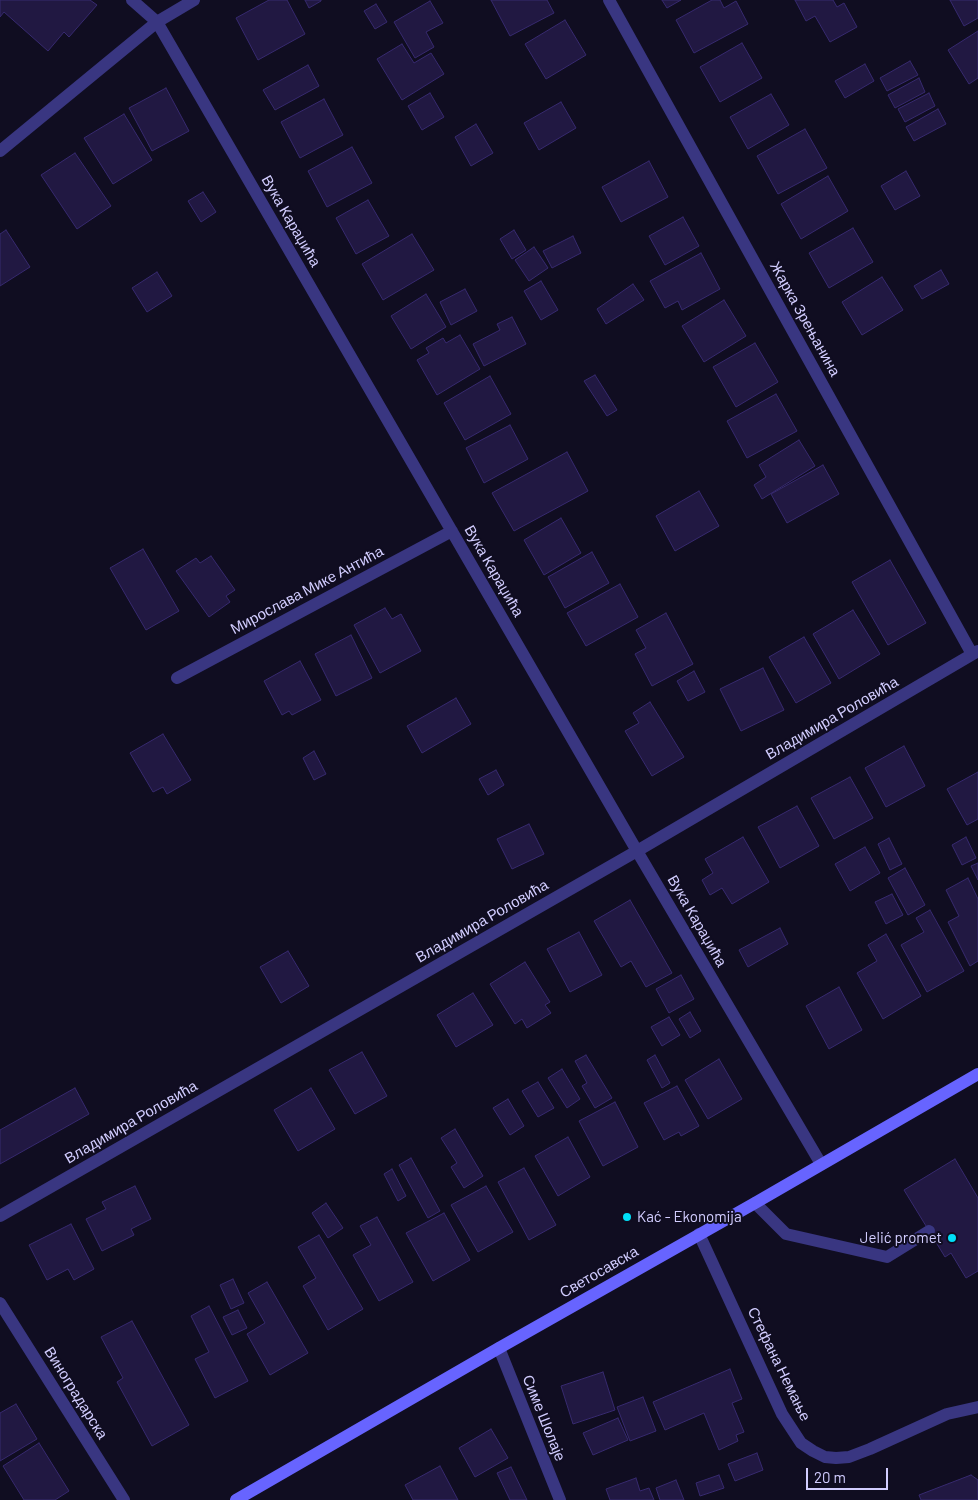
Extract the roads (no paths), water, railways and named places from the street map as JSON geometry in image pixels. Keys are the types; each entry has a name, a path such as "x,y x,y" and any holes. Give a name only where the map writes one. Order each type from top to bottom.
{"main road":[{"name":"Светосавска","path":"236,1500 978,1074"}],"street":[{"name":"Вука Караџића","path":"132,0 156,22 637,851 821,1164"},
{"path":"0,151 156,22 194,0"},
{"name":"Жарка Зрењанина","path":"609,0 975,652"},
{"name":"Мирослава Мике Антића","path":"177,678 452,531"},
{"name":"Владимира Роловића","path":"0,1216 637,851 975,652"},
{"path":"755,1203 786,1234 887,1257 929,1231"},
{"name":"Стефана Немање","path":"699,1234 782,1414 801,1443 813,1451 825,1457 849,1457 947,1414 978,1407"},
{"name":"Виноградарска","path":"0,1303 124,1500"},
{"name":"Симе Шолаје","path":"499,1348 560,1500"}],"place":[{"name":"Kać - Ekonomija","path":"627,1217"},
{"name":"Jelić promet","path":"952,1238"}]}
